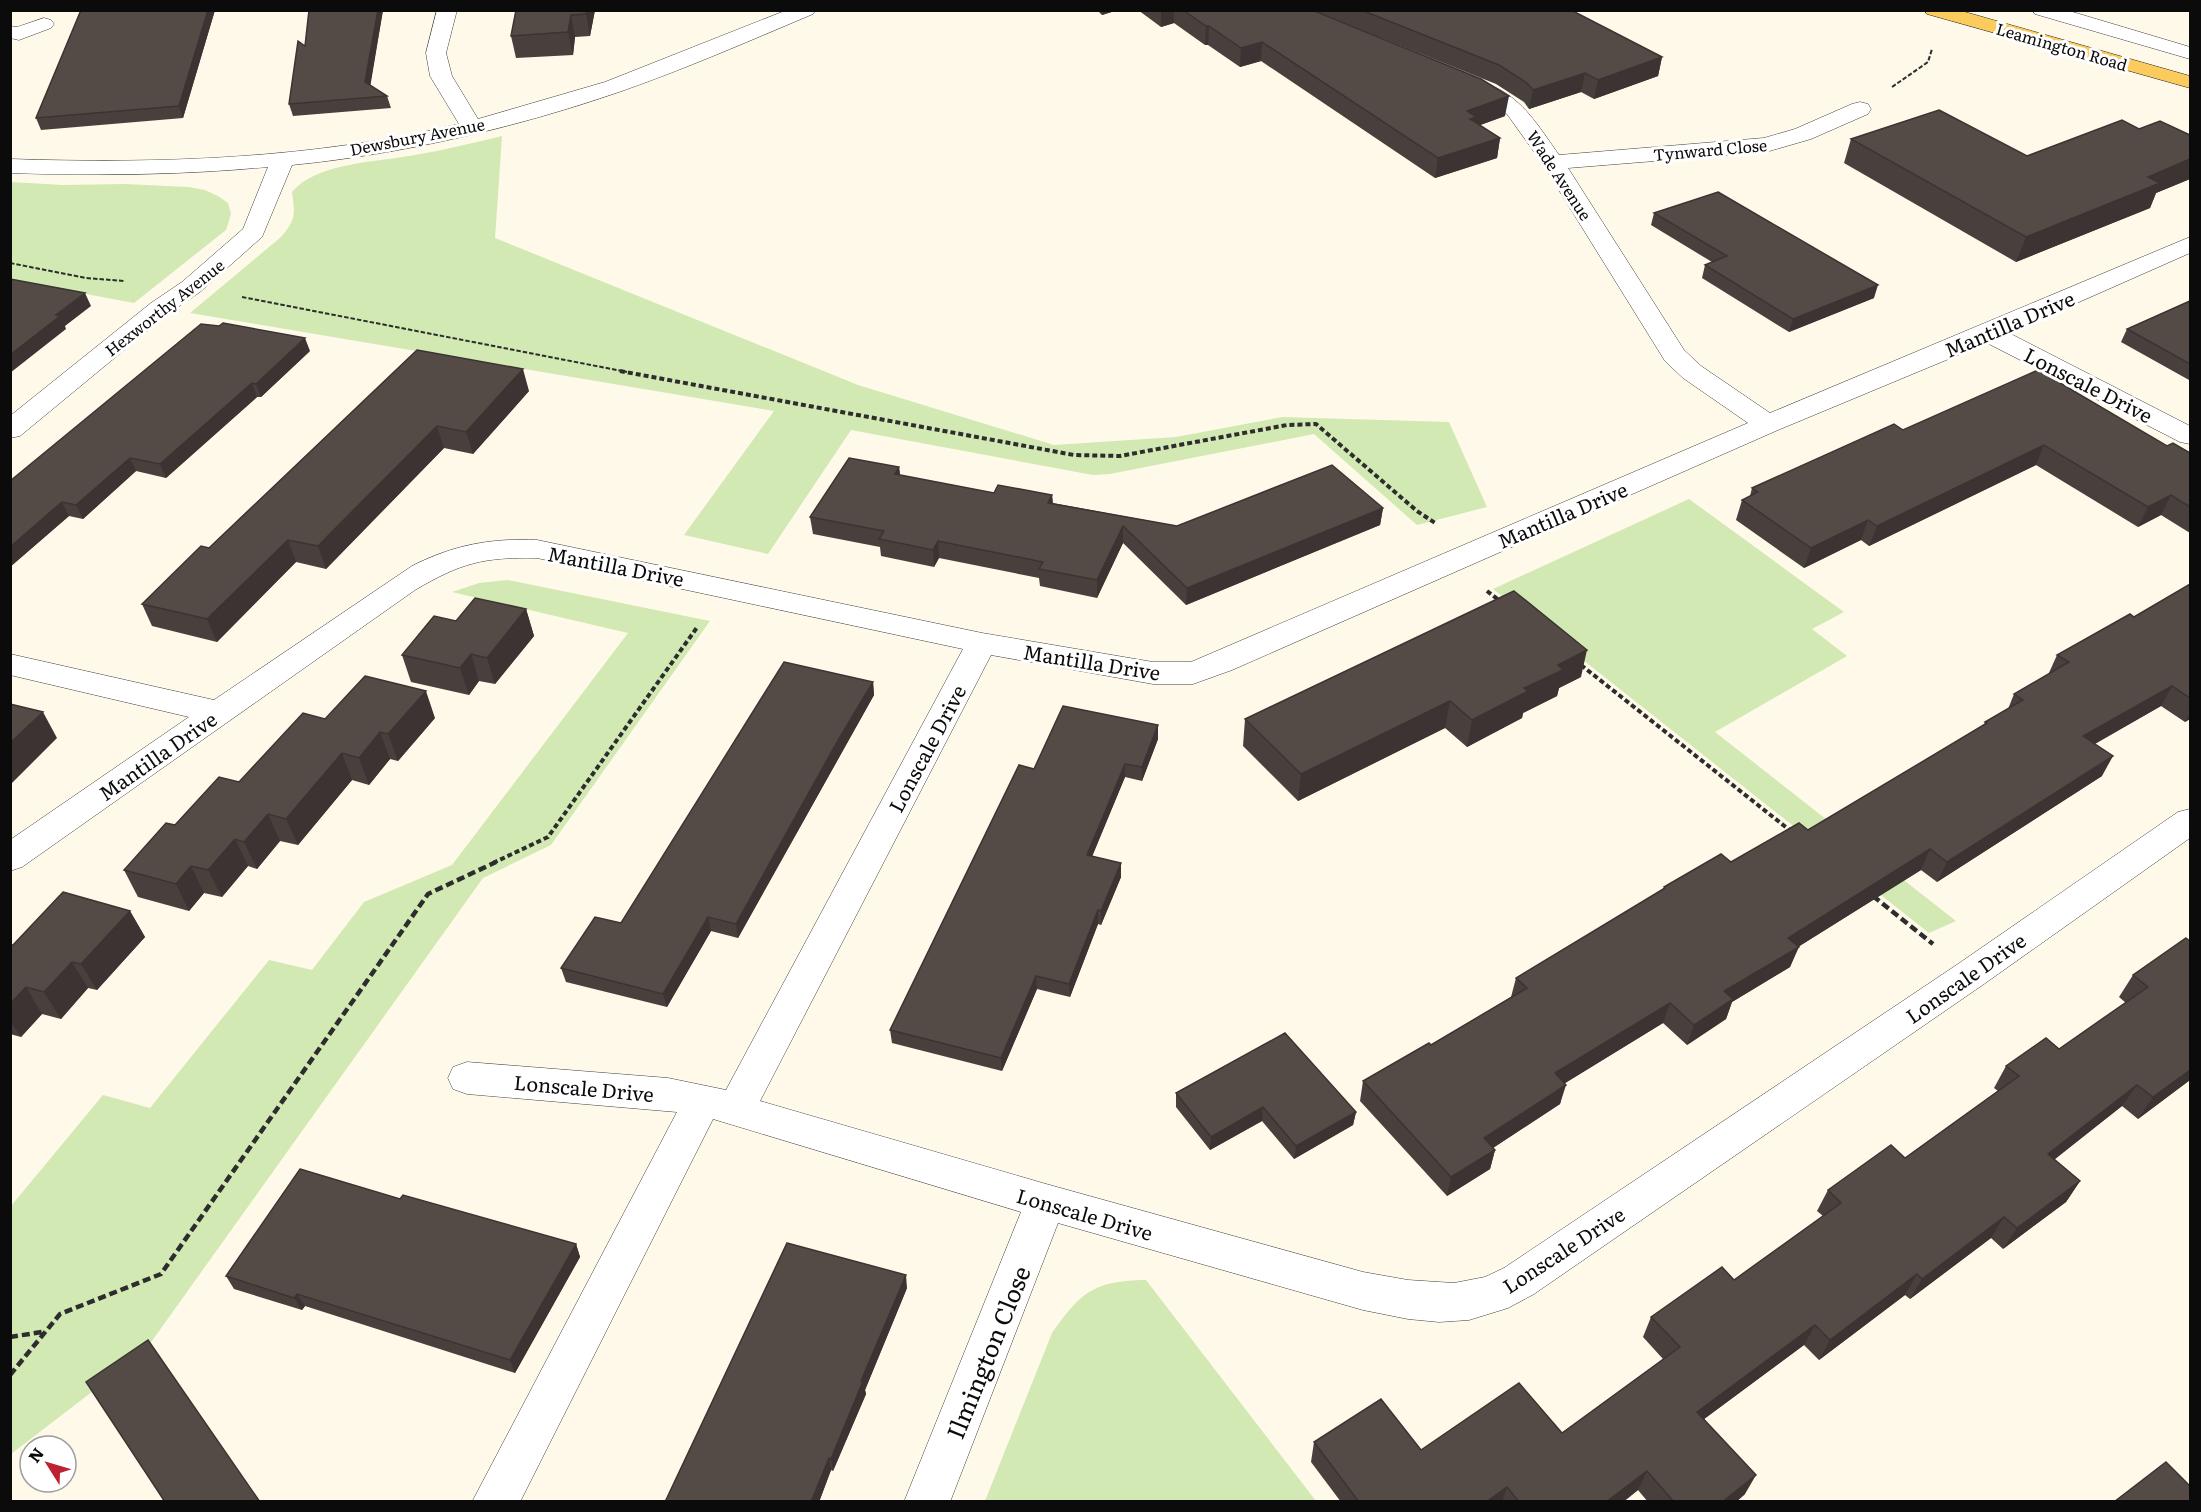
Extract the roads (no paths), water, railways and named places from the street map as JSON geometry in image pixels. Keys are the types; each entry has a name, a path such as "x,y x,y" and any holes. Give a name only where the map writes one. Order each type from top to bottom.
{"main road":[{"name":"Leamington Road","path":"1938,12 2190,82"}],"street":[{"path":"447,10 436,53 441,76 472,127"},
{"name":"Dewsbury Avenue","path":"10,166 70,169 168,168 359,149 472,127 594,93 806,10"},
{"name":"Leamington Road","path":"2042,10 2190,53"},
{"path":"10,54 15,33 44,24"},
{"name":"Wade Avenue","path":"1445,74 1487,91 1515,109 1553,162 1674,355 1692,372 1768,424"},
{"name":"Tynward Close","path":"1553,162 1766,146 1803,134 1860,109"},
{"name":"Hexworthy Avenue","path":"10,430 160,308 191,287 254,232 283,158"},
{"name":"Mantilla Drive","path":"10,858 404,583 447,559 476,549 537,549 982,643 1153,673 1193,673 1221,663 1768,424 1988,333 2190,244"},
{"name":"Lonscale Drive","path":"1988,333 2190,436"},
{"name":"Lonscale Drive","path":"720,1105 982,643"},
{"path":"10,664 217,712"},
{"name":"Lonscale Drive","path":"467,1078 668,1094 720,1105 1046,1202 1374,1293 1414,1302 1451,1303 1486,1297 1519,1281 1971,974 2190,821"},
{"path":"495,1502 720,1105"},
{"name":"Ilmington Close","path":"927,1502 1046,1202"}]}
